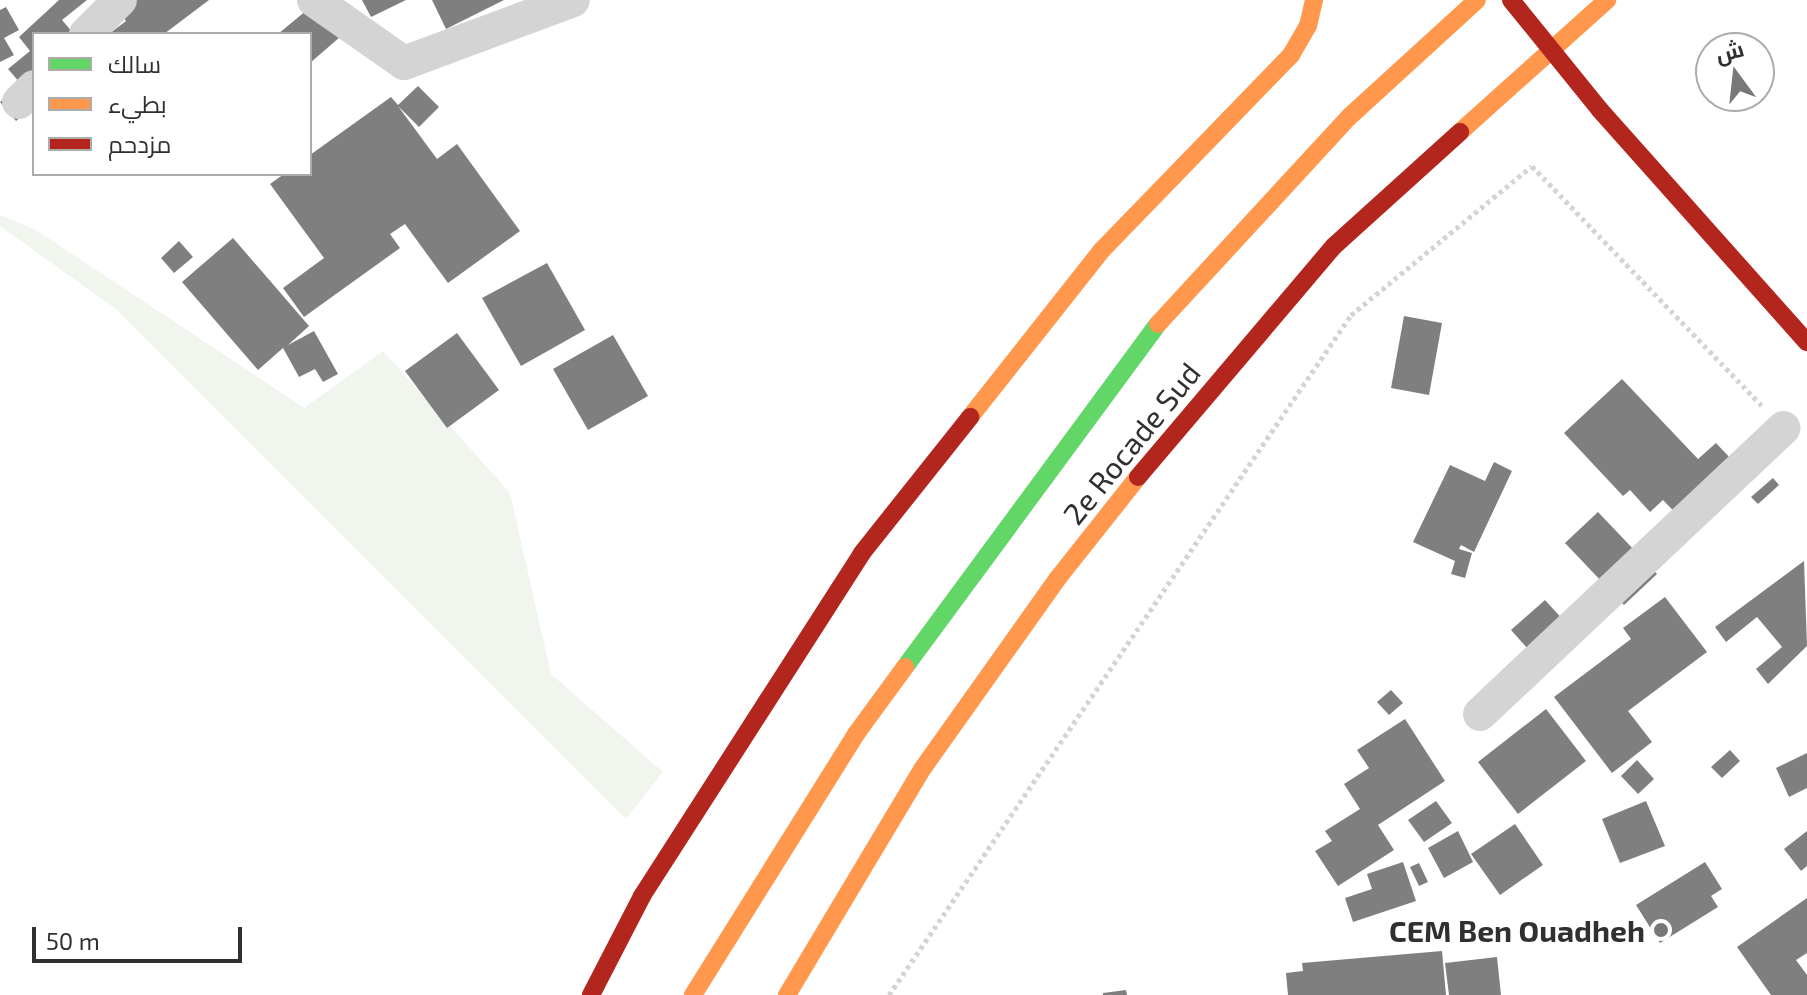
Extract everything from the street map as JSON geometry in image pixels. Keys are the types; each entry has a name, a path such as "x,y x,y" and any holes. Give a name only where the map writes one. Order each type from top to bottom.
{"main road":[{"path":"591,995 642,896 862,553 1102,250 1291,55 1308,26 1314,0"},
{"name":"2e Rocade Sud","path":"693,995 856,734 1148,336 1246,223 1349,117 1477,0"},
{"path":"1511,0 1600,110 1807,342"},
{"name":"2e Rocade Sud","path":"787,995 923,768 1058,578 1201,398 1334,246 1607,0"}],"street":[{"path":"88,32 120,0"},
{"path":"314,0 404,63 573,0"},
{"path":"1480,714 1784,428"}],"path":[{"path":"889,995 1351,315 1532,166 1784,428"}],"shaded area":[{"path":"0,215 36,230 304,408 383,351 510,493 551,674 663,772 626,819 116,309 0,226"}],"building":[{"path":"59,0 87,0 62,20 72,32 32,32 32,108 16,121 0,102 21,84 8,69 30,51 19,37"},
{"path":"129,0 209,0 167,32 112,32 126,21 117,9"},
{"path":"362,0 406,0 371,17"},
{"path":"432,0 504,0 446,29"},
{"path":"313,5 340,37 312,61 312,32 280,32"},
{"path":"6,7 19,30 4,38 14,55 0,62 0,10"},
{"path":"418,86 439,107 419,127 398,106 437,159 457,144 520,231 448,283 405,224 390,234 400,248 304,317 283,288 324,258 270,184 281,176 312,176 312,154 391,97 398,105"},
{"path":"233,238 309,326 288,345 314,331 338,374 323,382 315,369 299,377 283,348 258,370 182,282"},
{"path":"179,241 193,257 174,273 161,258"},
{"path":"547,263 585,330 521,366 482,298"},
{"path":"1404,316 1442,323 1429,395 1391,388"},
{"path":"457,333 499,390 447,428 405,371"},
{"path":"613,335 648,396 588,430 553,369"},
{"path":"1622,379 1698,459 1716,443 1749,478 1693,531 1663,500 1650,512 1630,490 1623,496 1564,433"},
{"path":"1494,462 1512,471 1474,552 1461,545 1459,549 1472,553 1465,578 1451,574 1455,561 1413,542 1450,465 1485,481"},
{"path":"1773,478 1779,485 1758,504 1751,497"},
{"path":"1598,512 1657,574 1624,605 1565,543"},
{"path":"1804,561 1807,646 1768,684 1756,669 1782,647 1757,617 1726,642 1715,627"},
{"path":"1665,597 1707,652 1628,711 1652,742 1612,773 1554,697 1631,639 1623,628"},
{"path":"1545,600 1578,636 1544,667 1511,630"},
{"path":"1391,690 1403,703 1389,715 1377,702"},
{"path":"1546,709 1586,761 1518,814 1478,762"},
{"path":"1405,719 1445,781 1378,825 1394,850 1338,886 1315,851 1332,841 1325,831 1360,809 1344,784 1369,768 1357,750"},
{"path":"1730,750 1740,761 1722,778 1711,767"},
{"path":"1807,753 1807,788 1789,797 1776,768"},
{"path":"1637,760 1654,779 1638,794 1621,776"},
{"path":"1436,801 1452,823 1424,842 1408,820"},
{"path":"1646,801 1665,846 1620,863 1602,819"},
{"path":"1515,824 1543,865 1500,895 1471,854"},
{"path":"1458,831 1473,862 1444,878 1428,848"},
{"path":"1807,831 1807,866 1801,871 1784,849"},
{"path":"1403,862 1416,901 1353,922 1345,898 1372,889 1367,874"},
{"path":"1705,862 1722,889 1711,896 1718,907 1660,943 1636,905"},
{"path":"1419,863 1428,882 1419,886 1410,867"},
{"path":"1807,898 1807,953 1796,960 1807,975 1807,995 1771,995 1737,947"},
{"path":"1442,951 1446,995 1288,995 1286,973 1303,971 1302,963"},
{"path":"1497,957 1501,995 1449,995 1445,963"},
{"path":"1126,990 1127,995 1103,995 1103,993"}],"traffic: fast":[{"path":"905,667 1158,324"}],"traffic: slow":[{"path":"970,417 1102,250 1291,55 1308,26 1314,0"},
{"path":"1158,324 1349,117 1477,0"},
{"path":"1460,132 1607,0"},
{"path":"787,995 923,768 1058,578 1138,477"},
{"path":"693,995 856,734 905,667"}],"traffic: jam":[{"path":"1511,0 1600,110"},
{"path":"1600,110 1807,342"},
{"path":"1138,477 1334,246 1460,132"},
{"path":"591,995 642,896 862,553 970,417"}],"place":[{"name":"CEM Ben Ouadheh","path":"1661,930"}]}
